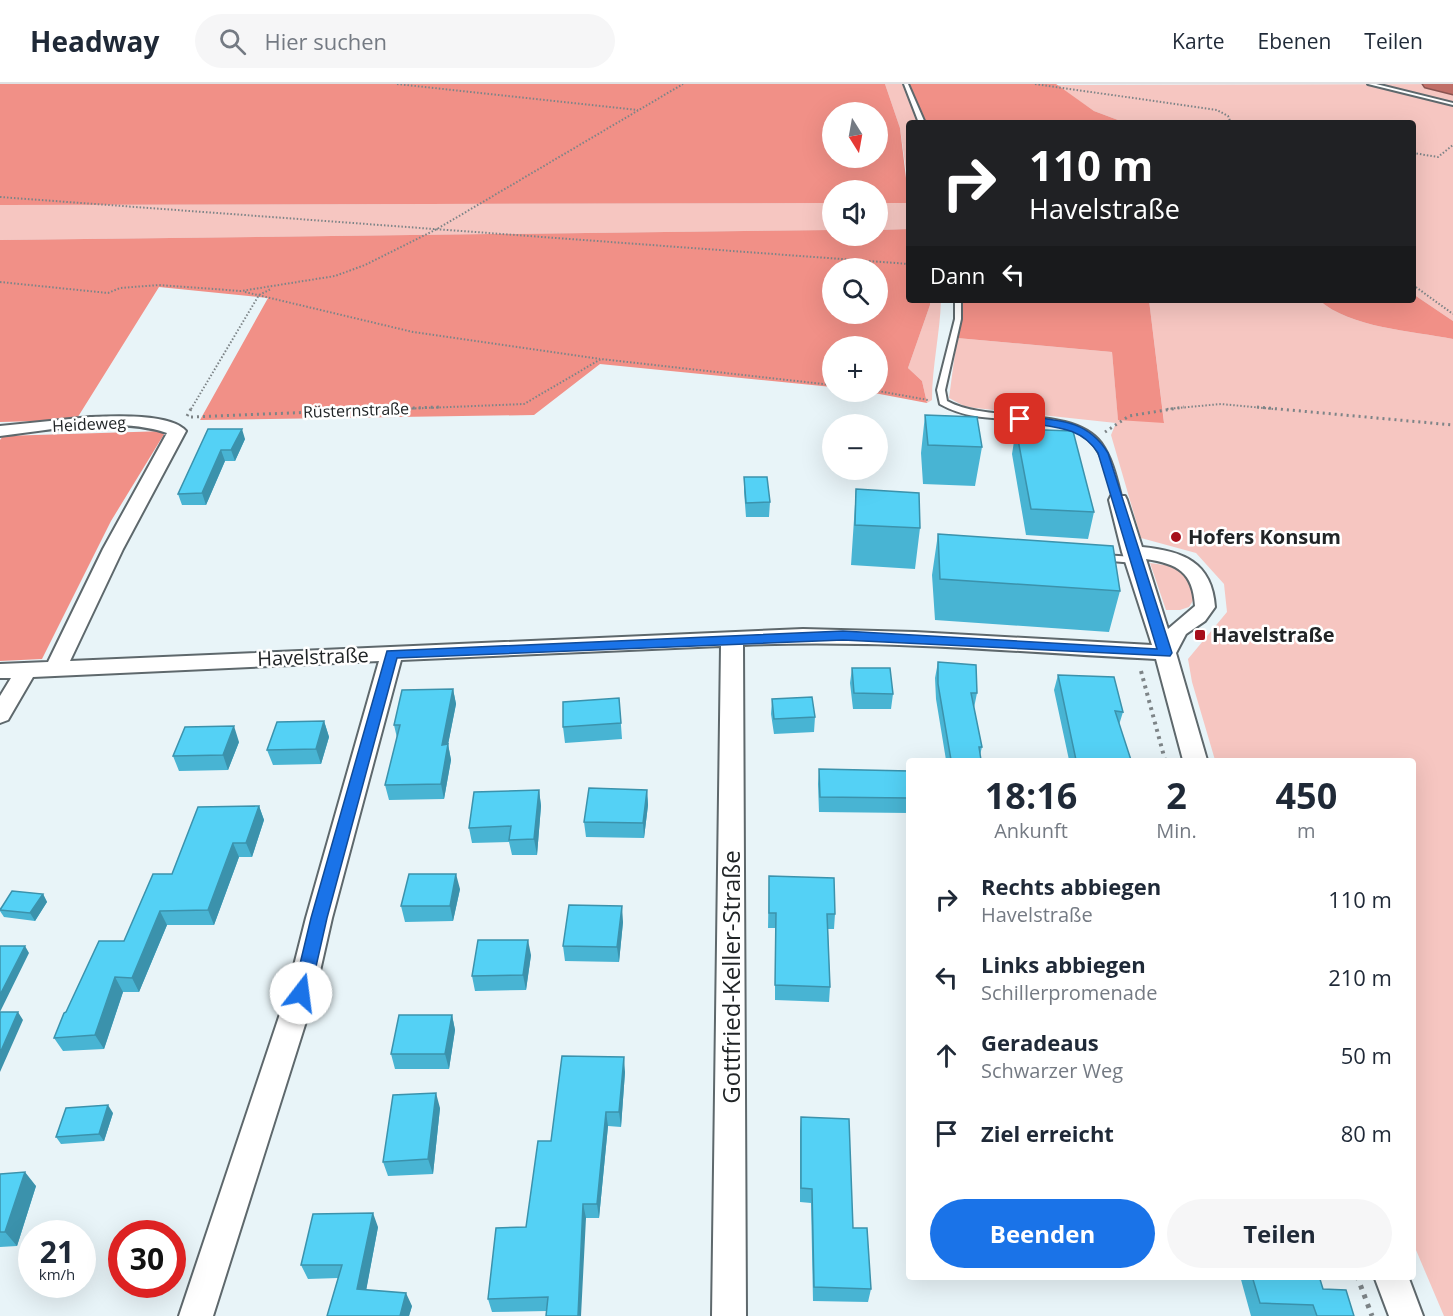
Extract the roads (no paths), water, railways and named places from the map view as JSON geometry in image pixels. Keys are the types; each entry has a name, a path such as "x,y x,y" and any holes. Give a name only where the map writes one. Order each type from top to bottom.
{"highway":[{"path":"1430,84 1453,89"}],"street":[{"name":"Heideweg","path":"0,431 111,422 182,424 114,549 55,669"},
{"path":"1118,500 1194,758"},
{"path":"1132,550 1186,563 1196,571 1203,586 1205,607 1178,630 1165,653"},
{"name":"Havelstraße","path":"0,671 843,636 1165,653"},
{"name":"Gottfried-Keller-Straße","path":"729,1316 732,639"},
{"path":"196,1316 301,993 319,918 392,654"},
{"path":"0,715 26,670"},
{"path":"1392,1280 1406,1316"}],"lane":[{"path":"906,84 921,120"},
{"path":"1370,84 1453,104"},
{"path":"958,303 958,319 941,390 943,402 959,410 981,415 1060,424 1083,431 1095,440 1103,453 1118,500"},
{"path":"1088,557 1132,550"}],"place":[{"name":"Hofers Konsum","path":"1176,537"},
{"name":"Havelstraße","path":"1200,635"}]}
